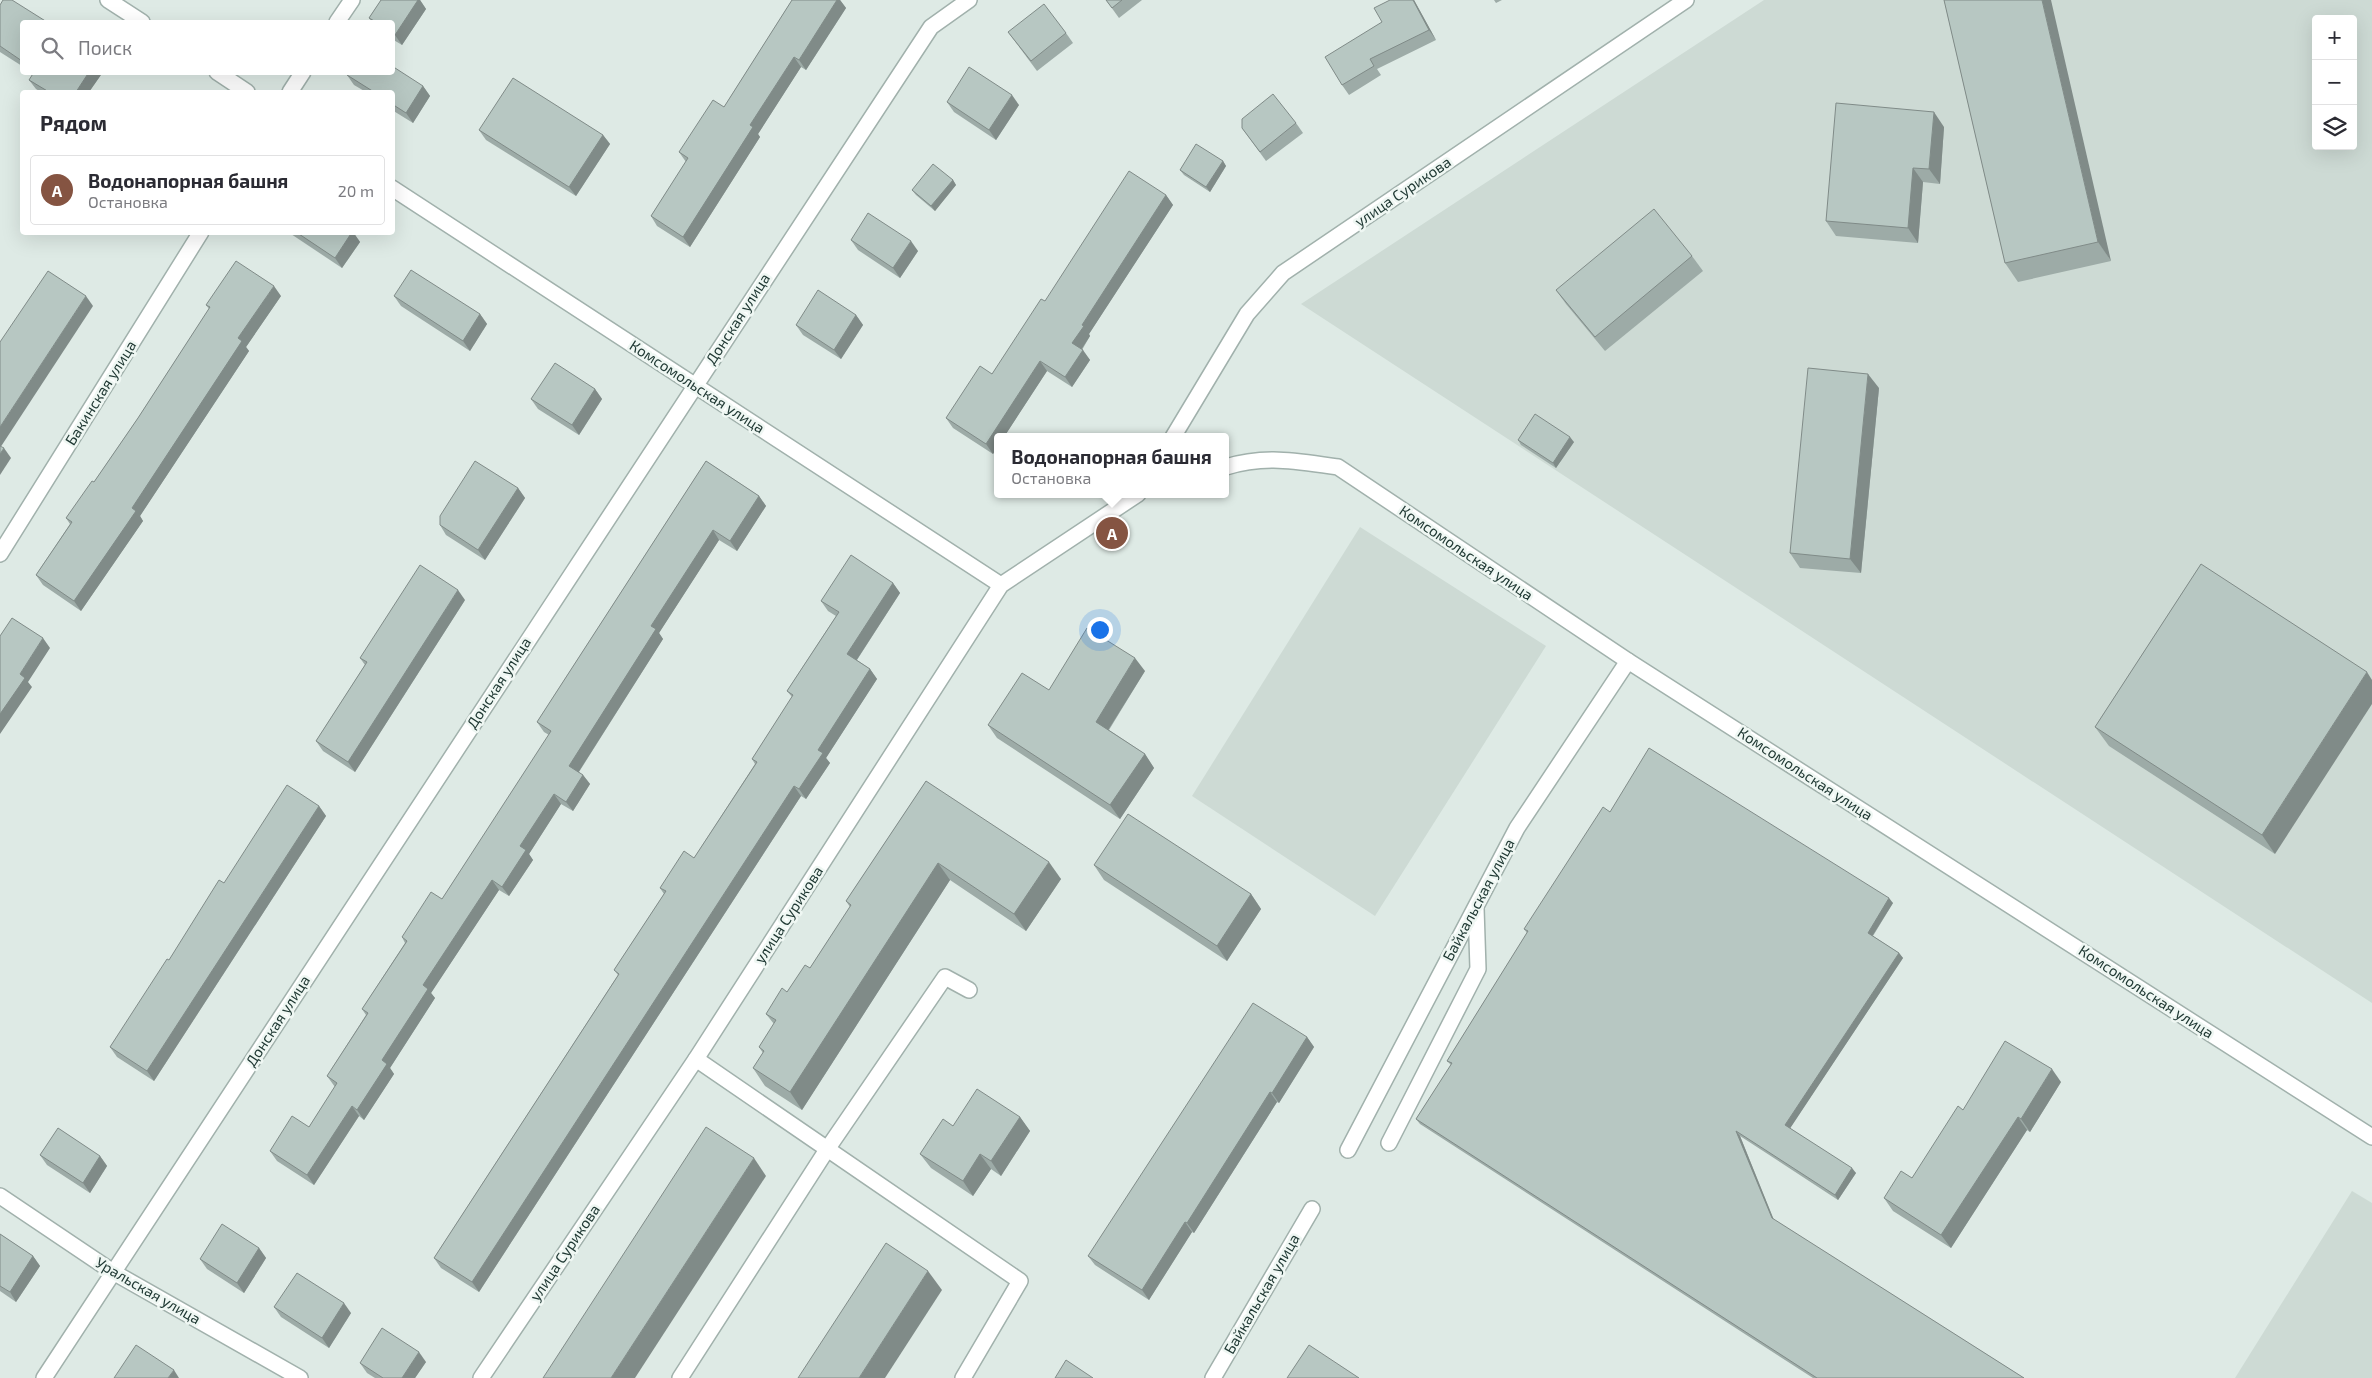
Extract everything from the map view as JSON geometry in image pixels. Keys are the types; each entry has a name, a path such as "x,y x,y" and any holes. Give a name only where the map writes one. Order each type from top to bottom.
{"street":[{"path":"108,0 139,20"},
{"path":"338,20 352,0"},
{"name":"Донская улица","path":"44,1378 931,26 969,0"},
{"name":"улица Сурикова","path":"1175,433 1247,314 1283,273 1686,0"},
{"path":"222,75 244,90"},
{"path":"291,90 301,75"},
{"name":"Комсомольская улица","path":"395,190 1001,585"},
{"name":"Бакинская улица","path":"0,554 199,235"},
{"name":"Комсомольская улица","path":"1229,466 1285,458 1338,467 1628,661 2372,1137"},
{"name":"улица Сурикова","path":"481,1378 696,1059 1001,585 1132,498"},
{"name":"Байкальская улица","path":"1348,1150 1518,828 1628,661"},
{"path":"1389,1143 1478,969 1476,907"},
{"path":"680,1378 828,1148 945,977 969,990"},
{"path":"696,1059 1020,1281 962,1378"},
{"name":"Уральская улица","path":"0,1196 113,1272 300,1378"},
{"name":"Байкальская улица","path":"1213,1378 1312,1209"}],"shaded area":[{"path":"1764,0 2372,0 2372,1003 1301,304"},
{"path":"1360,527 1546,646 1375,916 1192,796"},
{"path":"2352,1191 2372,1203 2372,1378 2235,1378"}],"building":[{"path":"3,0 12,0 44,20 20,20 20,60 0,46 0,5"},
{"path":"381,0 418,0 395,35 395,20 372,20 369,18"},
{"path":"792,0 837,0 799,60 794,57 750,125 753,127 683,237 651,216 688,158 679,152 713,100 724,107"},
{"path":"1106,0 1122,0 1112,8"},
{"path":"1390,0 1413,0 1429,30 1370,59 1374,66 1342,85 1325,57 1382,22 1374,8"},
{"path":"1944,0 2042,0 2098,242 2005,263"},
{"path":"1044,4 1066,33 1031,61 1008,32"},
{"path":"969,67 1012,95 989,130 947,102"},
{"path":"395,68 423,86 406,113 395,106 395,90 371,90 347,75 395,75"},
{"path":"32,75 87,75 77,90 46,90 29,80"},
{"path":"513,78 603,135 569,187 479,130"},
{"path":"1273,94 1296,123 1260,152 1242,128 1242,119"},
{"path":"1836,103 1934,112 1929,169 1913,168 1908,228 1826,221"},
{"path":"1196,144 1223,161 1206,187 1180,170"},
{"path":"933,164 953,180 931,206 912,190"},
{"path":"1129,171 1166,195 1072,343 1083,350 1065,377 1040,361 986,444 946,418 980,366 992,374 1041,299 1045,301"},
{"path":"1654,209 1692,256 1595,337 1556,290"},
{"path":"868,213 911,241 893,268 851,240"},
{"path":"300,235 350,235 335,258"},
{"path":"236,261 274,286 238,338 242,341 132,508 136,511 74,601 36,575 72,522 66,518 92,481 94,482 138,418 210,307 206,305"},
{"path":"411,270 480,314 463,341 394,296"},
{"path":"48,271 86,296 0,427 0,342"},
{"path":"818,290 856,315 834,350 796,325"},
{"path":"555,363 595,389 572,425 531,399"},
{"path":"1808,368 1868,374 1850,559 1790,553"},
{"path":"1535,414 1570,437 1553,463 1518,440"},
{"path":"0,446 4,448 0,454"},
{"path":"475,461 518,488 478,550 440,525 440,516"},
{"path":"706,461 759,496 730,541 713,530 651,626 656,629 569,766 583,775 566,802 554,794 520,846 526,850 502,887 492,880 423,985 428,989 382,1060 387,1064 357,1110 352,1106 307,1175 270,1151 292,1116 309,1127 337,1083 327,1076 368,1013 362,1009 407,941 402,937 431,892 442,899 551,731 537,722"},
{"path":"851,555 893,583 847,654 870,669 818,750 823,753 799,789 794,786 472,1282 434,1258 619,974 614,970 666,891 660,888 684,851 694,858 757,762 752,759 793,695 787,691 839,612 821,601"},
{"path":"2201,564 2367,672 2262,835 2095,727"},
{"path":"420,565 458,590 348,762 316,741 367,662 360,658"},
{"path":"12,618 43,638 20,674 25,678 0,714 0,636"},
{"path":"1087,628 1135,658 1096,722 1145,754 1110,805 988,725 1022,673 1049,690"},
{"path":"1649,748 1889,898 1868,933 1899,953 1785,1125 1852,1168 1835,1195 1736,1131 1772,1218 2024,1378 1817,1378 1416,1119 1452,1063 1447,1061 1528,931 1524,929 1603,807 1610,812"},
{"path":"926,781 1049,862 1014,914 938,863 790,1092 753,1068 764,1051 759,1047 776,1020 766,1014 782,988 787,992 805,965 810,968 851,905 846,901"},
{"path":"287,785 319,806 147,1071 110,1047 167,959 169,960 219,880 224,883"},
{"path":"1128,814 1251,894 1217,946 1094,865"},
{"path":"1253,1003 1307,1037 1142,1290 1088,1256"},
{"path":"2005,1041 2052,1069 2021,1119 2018,1117 1941,1235 1884,1198 1901,1171 1912,1178 1958,1106 1963,1110"},
{"path":"977,1089 1020,1117 991,1161 980,1154 963,1181 920,1154 943,1119 953,1126"},
{"path":"706,1127 754,1158 611,1378 543,1378"},
{"path":"58,1128 100,1156 83,1183 40,1155"},
{"path":"222,1224 259,1248 237,1283 200,1259"},
{"path":"0,1234 33,1256 10,1292 0,1286"},
{"path":"886,1243 928,1271 859,1378 798,1378"},
{"path":"297,1273 344,1303 322,1338 274,1307"},
{"path":"382,1328 419,1352 402,1378 383,1378 360,1363"},
{"path":"136,1345 174,1370 168,1378 114,1378"},
{"path":"1309,1345 1359,1378 1287,1378"},
{"path":"1066,1360 1093,1378 1055,1378"}],"place":[{"name":"Водонапорная башня","path":"1112,533"}]}
